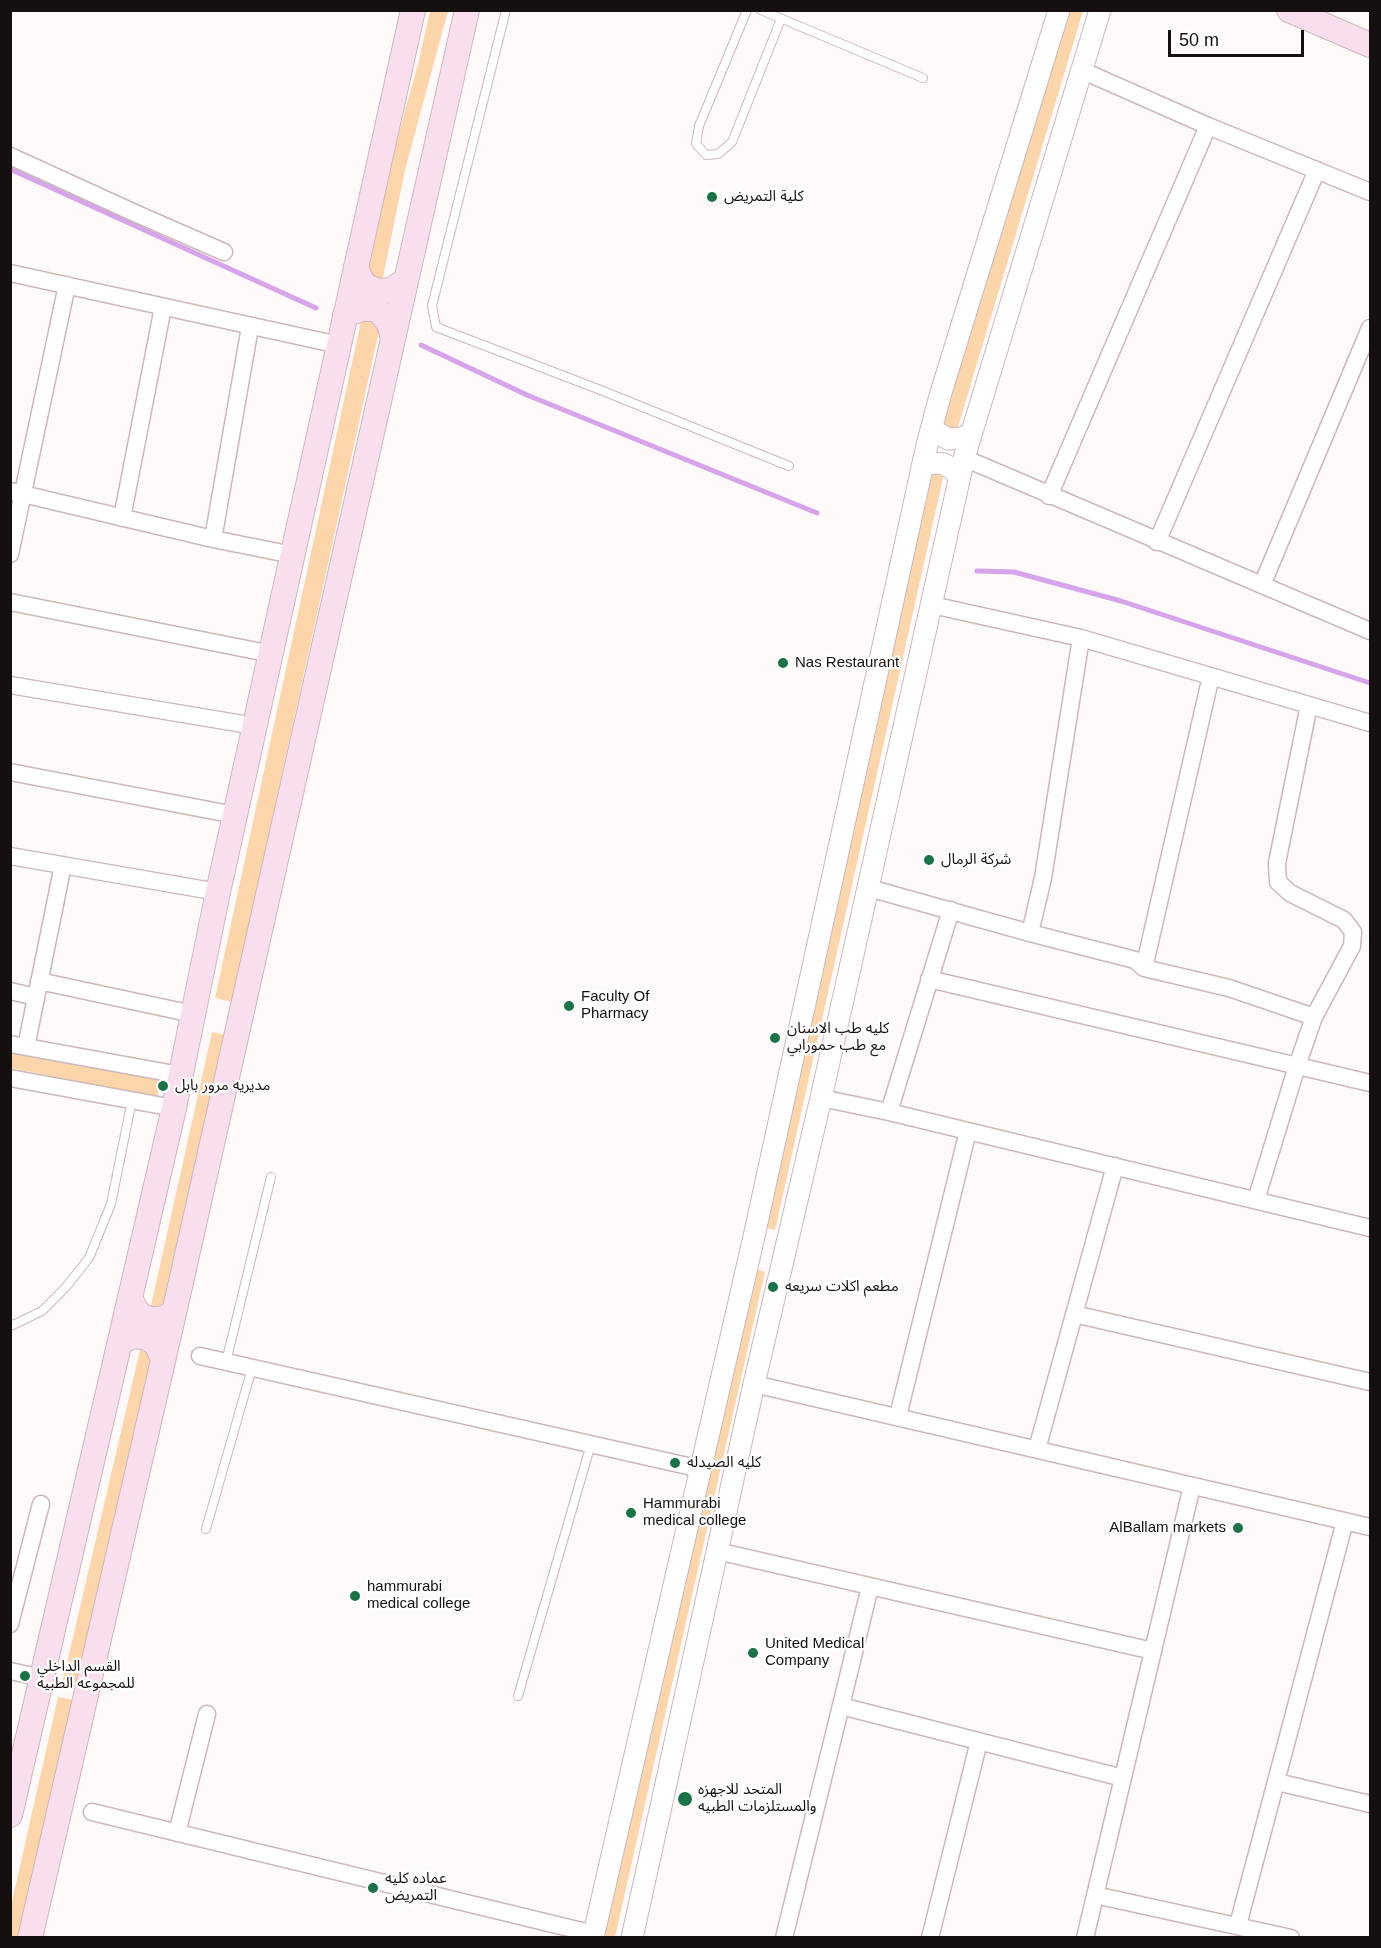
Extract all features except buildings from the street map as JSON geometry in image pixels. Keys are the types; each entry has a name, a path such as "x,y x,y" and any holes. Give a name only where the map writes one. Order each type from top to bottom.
{"main road":[{"path":"10,1815 174,1108 218,892 413,10"},
{"path":"30,1938 174,1313 467,10"},
{"path":"1289,10 1371,45"},
{"path":"356,267 368,287 379,291 391,290 406,280"},
{"path":"345,315 362,309 375,309 384,316 393,338"},
{"path":"130,1299 138,1313 148,1319 161,1319 174,1313"},
{"path":"120,1342 134,1336 147,1338 156,1344 163,1359"}],"street":[{"path":"92,1812 594,1936 748,1264 922,466 932,426 1059,10"},
{"path":"632,1938 754,1384 869,888 962,469 1100,10"},
{"path":"1081,70 1208,126 1371,192"},
{"path":"1049,496 1208,126"},
{"path":"10,156 224,252"},
{"path":"1157,542 1317,170"},
{"path":"10,273 339,345"},
{"path":"10,554 17,493 67,285"},
{"path":"122,518 163,307"},
{"path":"213,539 250,327"},
{"path":"1262,585 1371,328"},
{"path":"932,426 948,439 971,434"},
{"path":"922,466 931,463 944,464 954,470 962,469 1049,496 1371,631"},
{"path":"17,493 213,539 293,555"},
{"path":"10,602 272,654"},
{"path":"932,605 1081,638 1371,723"},
{"path":"1030,933 1043,878 1081,638"},
{"path":"1144,968 1211,676"},
{"path":"10,685 255,726"},
{"path":"1256,1200 1314,1017 1352,946 1353,932 1344,920 1290,893 1278,882 1277,864 1309,705"},
{"path":"10,772 235,815"},
{"path":"10,856 218,892"},
{"path":"63,865 38,989 18,1045 180,1075"},
{"path":"869,888 1135,960 1144,968 1229,988 1314,1017"},
{"path":"889,1112 951,910"},
{"path":"929,979 1371,1083"},
{"path":"10,991 38,989 193,1014"},
{"path":"10,1078 174,1108"},
{"path":"821,1098 889,1112 1371,1228"},
{"path":"898,1416 968,1131"},
{"path":"1037,1449 1115,1167"},
{"path":"756,1227 769,1238 789,1237"},
{"path":"748,1264 767,1263 780,1275"},
{"path":"1074,1314 1371,1382"},
{"path":"200,1356 701,1469"},
{"path":"754,1384 1371,1527"},
{"path":"1085,1938 1192,1486"},
{"path":"10,1624 41,1504"},
{"path":"1238,1925 1345,1521"},
{"path":"717,1551 1153,1651"},
{"path":"784,1938 870,1587"},
{"path":"10,1671 43,1678"},
{"path":"841,1706 1123,1778"},
{"path":"177,1833 207,1714"},
{"path":"930,1938 979,1741"},
{"path":"1277,1782 1371,1804"},
{"path":"1095,1895 1292,1938"}],"lane":[{"path":"506,10 432,306 436,327 789,466"},
{"path":"747,10 699,126 696,144 706,155 718,154 732,141 781,19"},
{"path":"761,10 923,78"},
{"path":"10,1324 14,1325 42,1311 66,1287 89,1258 111,1204 132,1100"},
{"path":"226,1362 272,1177"},
{"path":"206,1529 252,1368"},
{"path":"518,1696 591,1444"}],"shaded area":[{"path":"430,11 448,11 405,170 381,287 366,284 391,162"},
{"path":"1067,11 1083,11 957,430 940,423"},
{"path":"363,312 382,317 232,1002 215,998"},
{"path":"932,465 945,469 775,1230 762,1227"},
{"path":"212,1032 225,1035 163,1313 150,1310"},
{"path":"10,1051 162,1081 157,1097 11,1068"},
{"path":"753,1268 765,1272 615,1937 599,1938"},
{"path":"141,1346 156,1350 78,1683 63,1680"},
{"path":"58,1697 74,1700 22,1937 11,1938 11,1906"}],"waterway":[{"path":"10,169 316,308"},
{"path":"421,345 527,395 817,513"},
{"path":"977,571 1014,572 1121,601 1370,683"}],"place":[{"name":"كلية التمريض","path":"712,197"},
{"name":"Nas Restaurant","path":"783,663"},
{"name":"شركة الرمال","path":"929,860"},
{"name":"Faculty Of Pharmacy","path":"569,1006"},
{"name":"كليه طب الاسنان مع طب حمورابي","path":"775,1038"},
{"name":"مديريه مرور بابل","path":"163,1086"},
{"name":"مطعم اكلات سريعه","path":"773,1287"},
{"name":"كليه الصيدله","path":"675,1463"},
{"name":"Hammurabi medical college","path":"631,1513"},
{"name":"AlBallam markets","path":"1238,1528"},
{"name":"hammurabi medical college","path":"355,1596"},
{"name":"United Medical Company","path":"753,1653"},
{"name":"القسم الداخلي للمجموعه الطبيه","path":"25,1676"},
{"name":"المتحد للاجهزه والمستلزمات الطبيه","path":"685,1799"},
{"name":"عماده كليه التمريض","path":"373,1888"}]}
